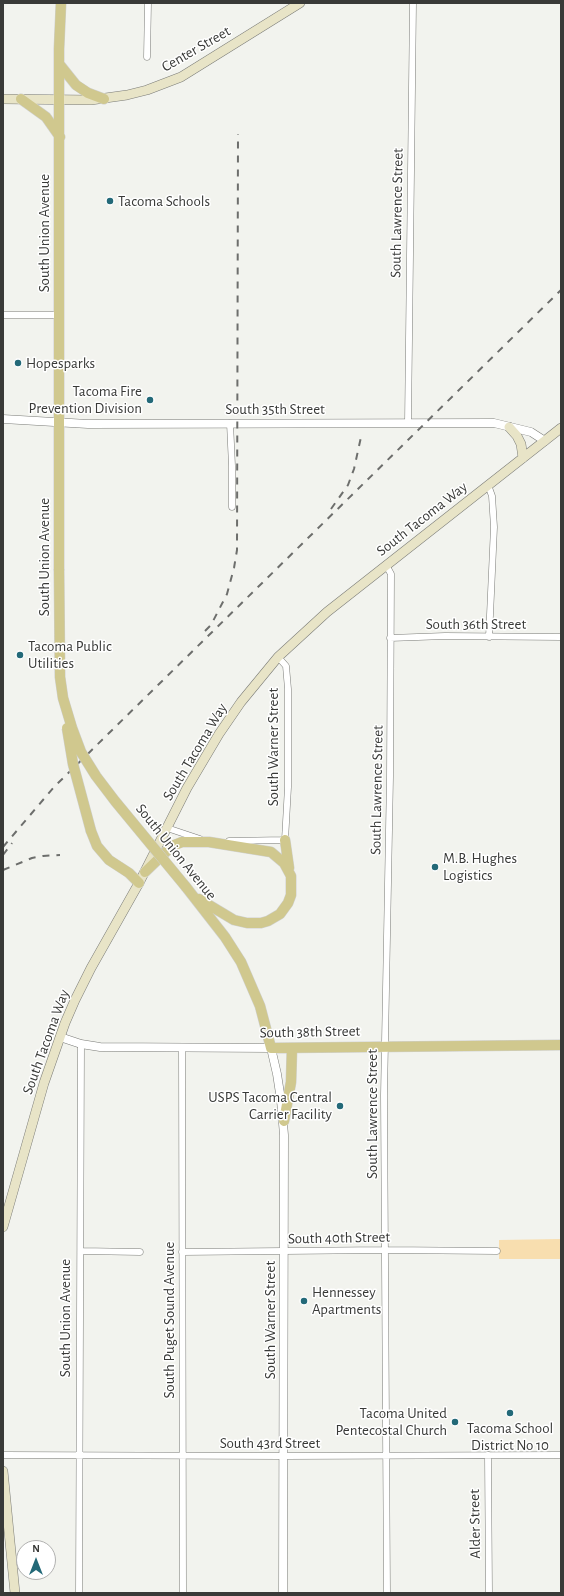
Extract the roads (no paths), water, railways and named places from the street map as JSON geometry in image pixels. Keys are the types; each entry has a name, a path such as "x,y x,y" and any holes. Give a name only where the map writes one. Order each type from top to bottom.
{"main road":[{"name":"South Union Avenue","path":"61,3 59,100 59,663 64,698 72,728 81,752 96,776 115,802 186,887 225,937 241,962 260,1006 271,1048"},
{"name":"Center Street","path":"3,99 104,99 147,90 181,77 300,3"},
{"path":"60,65 76,85 88,93 104,99"},
{"path":"20,99 46,117 60,137"},
{"path":"509,427 517,436 521,444 523,458"},
{"name":"South Tacoma Way","path":"3,1227 44,1083 75,1000 91,968 145,872 187,788 219,734 241,702 278,657 327,612 561,428"},
{"path":"64,698 66,726 73,764 90,831 97,846 109,860 129,873 139,883"},
{"path":"193,896 234,920 254,924 268,922 280,914 288,903 292,885 285,840"},
{"path":"145,872 172,846 182,842 209,842 271,852 289,869"},
{"name":"South 38th Street","path":"271,1048 561,1045"},
{"path":"284,1121 291,1082 292,1048"},
{"path":"3,1471 15,1593"}],"street":[{"path":"148,3 148,57"},
{"name":"South Lawrence Street","path":"408,423 413,3"},
{"path":"3,315 59,315"},
{"name":"South 35th Street","path":"3,419 88,424 494,423 531,432 545,440"},
{"path":"230,423 232,507"},
{"path":"488,485 492,496 494,527 489,637"},
{"name":"South Lawrence Street","path":"386,565 391,574 390,777 384,1095 387,1593"},
{"name":"South 36th Street","path":"390,638 445,636 561,637"},
{"name":"South Warner Street","path":"278,657 286,666 288,689 288,787 285,840"},
{"path":"167,828 209,842 285,840"},
{"name":"South 38th Street","path":"60,1037 81,1044 100,1047 271,1048"},
{"name":"South Union Avenue","path":"79,1593 81,1044"},
{"name":"South Puget Sound Avenue","path":"182,1047 183,1593"},
{"name":"South Warner Street","path":"271,1048 277,1074 284,1121 283,1593"},
{"name":"South 40th Street","path":"182,1252 385,1250 497,1251"},
{"path":"81,1252 140,1252"},
{"name":"South 43rd Street","path":"3,1455 561,1455"},
{"name":"Alder Street","path":"488,1455 489,1593"}],"railway":[{"path":"205,631 211,625 227,594 237,550 238,134"},
{"path":"3,847 54,787 561,290"},
{"path":"331,509 348,485 354,469 361,437"},
{"path":"3,855 12,843"},
{"path":"3,870 32,858 60,855"}],"place":[{"name":"Tacoma Schools","path":"110,201"},
{"name":"Hopesparks","path":"18,363"},
{"name":"Tacoma Fire Prevention Division","path":"150,400"},
{"name":"Tacoma Public Utilities","path":"20,655"},
{"name":"M.B. Hughes Logistics","path":"435,867"},
{"name":"USPS Tacoma Central Carrier Facility","path":"340,1106"},
{"name":"Hennessey Apartments","path":"304,1301"},
{"name":"Tacoma School District No 10","path":"510,1413"},
{"name":"Tacoma United Pentecostal Church","path":"455,1422"}]}
